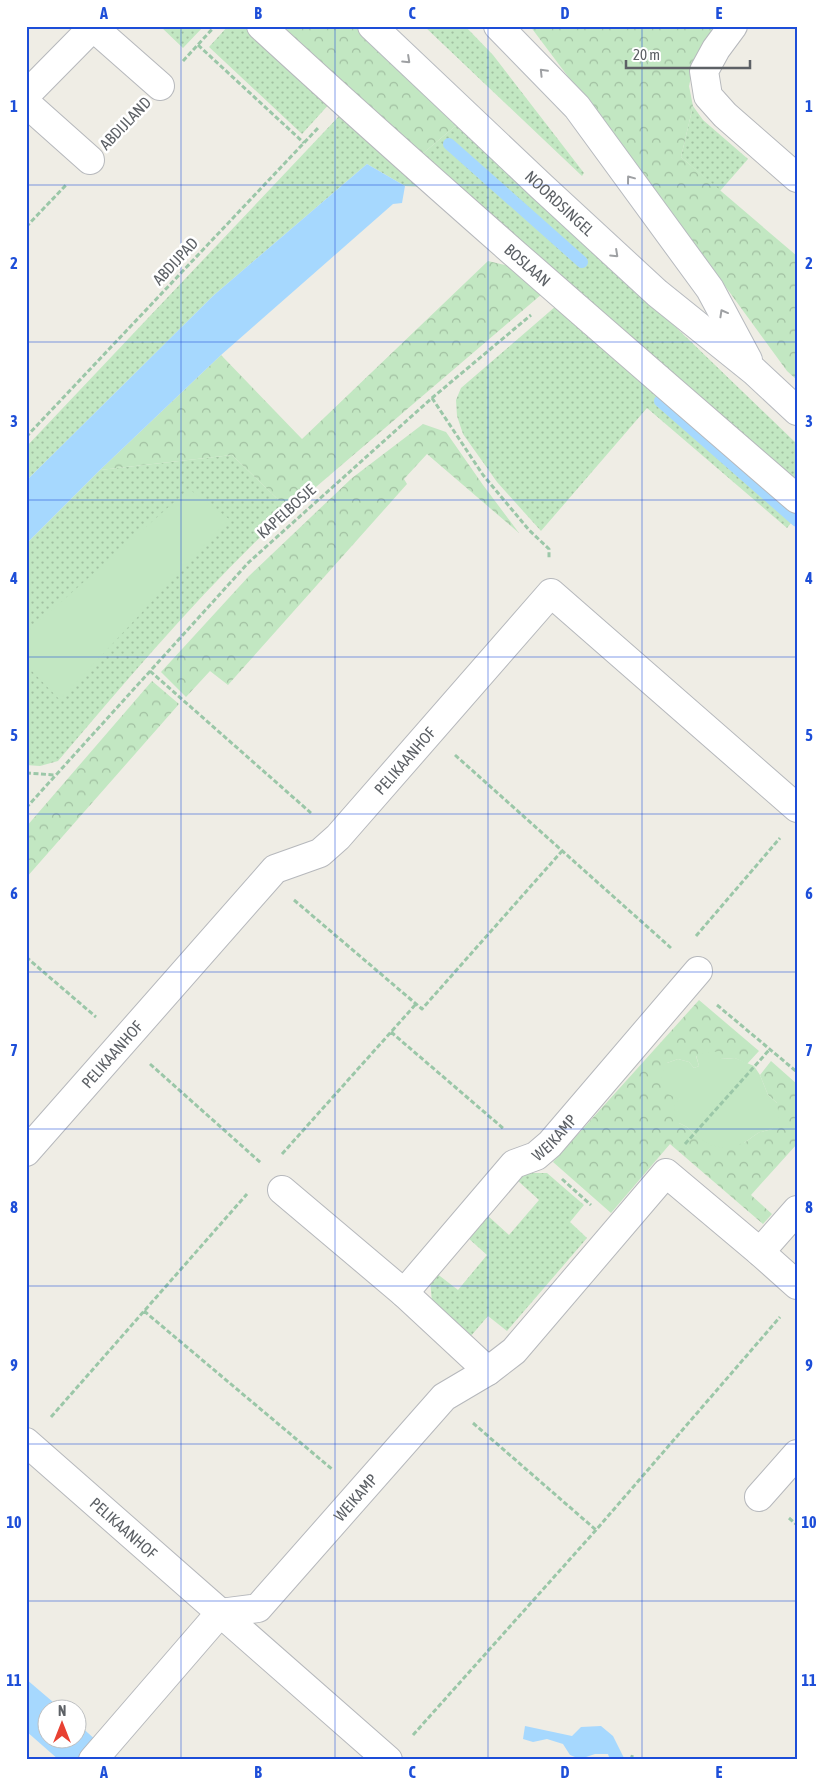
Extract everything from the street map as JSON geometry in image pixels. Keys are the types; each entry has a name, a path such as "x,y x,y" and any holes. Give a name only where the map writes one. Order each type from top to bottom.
{"street":[{"name":"ABDIJLAND","path":"26,95 93,26 160,86"},
{"name":"BOSLAAN","path":"261,26 343,102 559,293 797,499"},
{"name":"NOORDSINGEL","path":"372,26 657,293 754,371 797,411"},
{"name":"NOORDSINGEL","path":"498,26 577,107 624,170 710,289 754,371"},
{"path":"733,26 716,49 704,71 708,96 726,116 797,178"},
{"name":"ABDIJLAND","path":"26,103 90,160"},
{"path":"551,593 797,808"},
{"name":"PELIKAANHOF","path":"26,1152 275,868 320,853 338,837 551,593"},
{"name":"WEIKAMP","path":"404,1293 514,1164 536,1156 550,1144 689,969"},
{"path":"666,1173 797,1285"},
{"name":"WEIKAMP","path":"220,1613 258,1608 444,1398 488,1371 514,1351 666,1173"},
{"path":"274,1182 404,1293 488,1371"},
{"path":"760,1252 797,1210"},
{"name":"PELIKAANHOF","path":"27,1443 220,1613"},
{"path":"759,1497 797,1454"},
{"path":"100,1752 220,1613 388,1760"}],"path":[{"name":"ABDIJLAND","path":"26,227 215,26"},
{"path":"198,45 304,143"},
{"name":"ABDIJPAD","path":"26,437 343,102"},
{"name":"KAPELBOSJE","path":"26,808 248,562 432,398 559,293"},
{"path":"432,398 483,476 529,530 549,549 551,593"},
{"path":"150,671 338,837"},
{"path":"429,731 562,851 689,969 770,1049 797,1072"},
{"path":"26,773 56,775"},
{"path":"689,969 784,833"},
{"path":"268,878 422,1009 562,851"},
{"path":"26,958 124,1040 260,1162 274,1182"},
{"path":"27,1443 144,1310 274,1182 391,1032 416,1004"},
{"path":"391,1032 618,1228"},
{"path":"666,1173 678,1151 770,1049"},
{"path":"144,1310 360,1493"},
{"path":"410,1738 596,1530 784,1312"},
{"path":"444,1398 596,1530"},
{"path":"631,1760 633,1753"}],"green space":[{"path":"160,26 204,26 183,48"},
{"path":"228,26 244,26 331,102 302,134 209,47"},
{"path":"278,26 356,26 459,123 421,155"},
{"path":"424,26 465,26 493,55 584,173 582,176"},
{"path":"530,26 721,26 694,64 689,86 693,106 681,157 797,256 797,380 787,371"},
{"path":"693,106 703,120 748,159 720,191 681,157"},
{"path":"342,113 425,187 405,186 367,164 214,295 26,481 26,447"},
{"path":"459,123 797,444 797,489 421,155"},
{"path":"488,261 509,266 542,294 289,510 232,455 100,470 221,355 302,439"},
{"path":"556,306 796,517 787,528 647,408 541,531 497,482 463,434 457,416 456,400 461,388"},
{"path":"423,424 446,432 519,533 427,454 404,479 407,484 228,685 210,671 186,697 161,672 249,576 352,478"},
{"path":"232,455 289,510 199,600 58,761 40,766 26,765 26,544 100,470"},
{"path":"189,489 229,519 60,700 26,665 26,633"},
{"path":"152,681 179,704 26,878 26,827"},
{"path":"699,1000 759,1051 747,1064 735,1058 720,1059 720,1052 696,1056 699,1066 694,1068 689,1062 678,1059 667,1063 680,1099 679,1123 687,1127 696,1136 744,1143 758,1133 772,1129 777,1103 768,1095 760,1075 771,1061 797,1084 797,1144 751,1195 772,1214 763,1224 670,1144 611,1213 553,1162"},
{"path":"720,1051 721,1059 735,1058 754,1066 768,1095 777,1103 779,1117 772,1129 758,1133 744,1143 724,1148 710,1145 679,1123 674,1115 675,1105 680,1099 663,1092 661,1080 667,1063 678,1059 689,1062 694,1068 699,1066 696,1055"},
{"path":"522,1173 547,1173 584,1205 570,1222 587,1238 507,1331 488,1316 470,1337 432,1302 430,1280 436,1273 458,1290 487,1255 467,1237 487,1215 509,1235 539,1200 517,1180"}],"water":[{"path":"367,164 405,186 402,203 393,204 221,355 100,470 26,544 26,481 214,295"},
{"path":"26,1679 48,1698 38,1698 38,1742 26,1731"},
{"path":"525,1726 572,1736 581,1727 601,1726 613,1736 625,1760 610,1760 608,1754 595,1754 580,1759 570,1755 563,1744 547,1739 533,1742 523,1739"},
{"path":"88,1733 118,1760 59,1760 45,1748 88,1748"}],"waterway":[{"path":"449,144 582,262"},
{"path":"660,401 797,521"}]}
